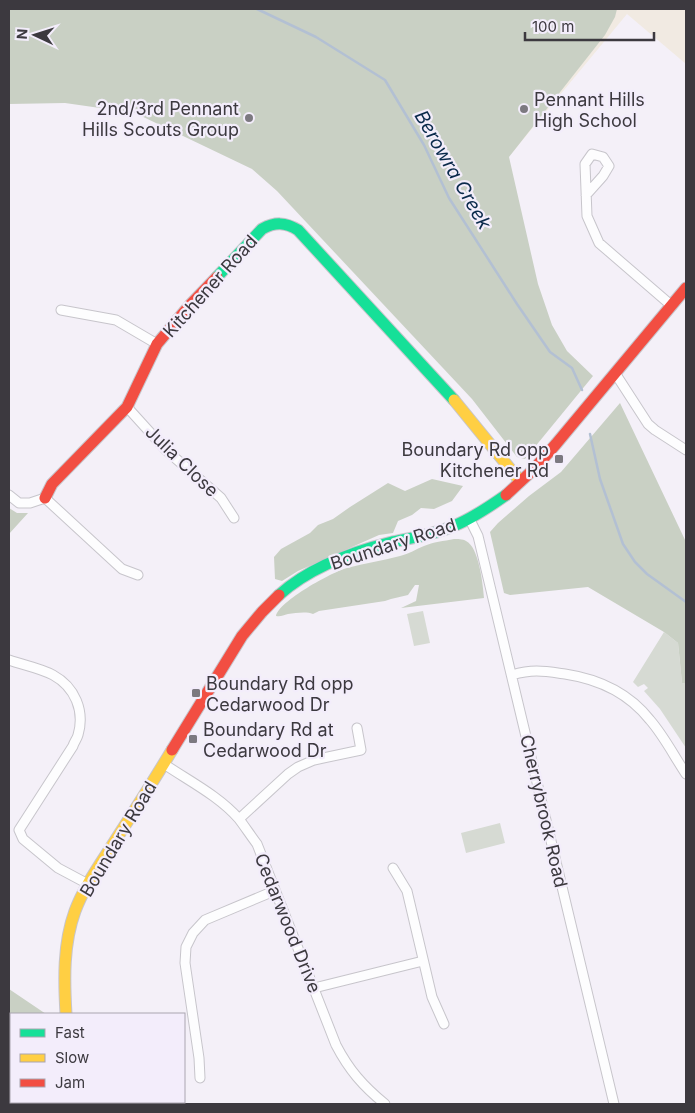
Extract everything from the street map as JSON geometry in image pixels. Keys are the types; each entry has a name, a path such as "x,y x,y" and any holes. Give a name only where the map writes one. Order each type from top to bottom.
{"main road":[{"name":"Kitchener Road","path":"44,498 52,484 127,407 157,344 190,305 262,229 279,223 292,225 298,230 448,391 520,482"},
{"name":"Boundary Road","path":"66,1013 64,985 69,935 75,912 88,884 242,636 278,595 301,577 353,554 389,543 427,535 453,526 508,493 539,463 686,288"}],"street":[{"path":"586,195 586,216 599,242 672,306"},
{"path":"61,310 116,320 157,344"},
{"path":"615,373 648,424 686,450"},
{"name":"Julia Close","path":"127,407 166,450 221,498 234,518"},
{"path":"9,494 19,504 30,504 44,498 122,569 138,575"},
{"name":"Cherrybrook Road","path":"469,518 478,536 614,1104"},
{"path":"9,660 52,674 64,682 74,693 80,708 78,735 73,746 19,830 23,839 58,868 88,884"},
{"path":"512,675 532,670 572,675 595,680 619,692 650,719 686,774"},
{"path":"239,820 298,767 314,760 361,750 357,728"},
{"name":"Cedarwood Drive","path":"164,764 218,801 239,820 257,844 336,1045 361,1083 385,1104"},
{"path":"393,868 407,891 432,996 444,1024"},
{"path":"200,1078 199,1058 185,963 186,947 193,933 205,920 274,891"},
{"path":"314,988 423,961"}],"shaded area":[{"path":"9,9 617,9 615,17 605,35 509,157 538,284 552,325 567,351 593,376 525,459 517,457 472,399 277,191 252,169 135,113 65,103 9,104"},
{"name":"Pennant Hills High School","path":"472,9 686,9 686,64 627,14 511,154"},
{"path":"620,403 686,542 686,684 682,683 678,643 664,632 588,587 510,595 504,593 490,532 529,496 561,472"},
{"path":"432,479 463,486 452,501 434,509 421,508 412,515 398,521 393,533 379,535 298,571 282,581 275,579 274,557 281,549 310,533 318,525 333,519 388,483 405,491"},
{"path":"9,508 17,513 28,513 9,534"},
{"path":"454,539 466,541 474,551 483,584 484,598 401,608 416,601 419,585 415,585 408,595 385,601 319,611 313,614 301,612 276,616 279,610 296,595 340,571 403,555 427,545"},
{"path":"423,611 430,643 414,646 407,614"},
{"path":"664,632 678,643 682,683 686,684 686,748 660,709 644,691 648,688 644,684 638,687 633,682"},
{"path":"500,823 505,843 466,853 461,833"},
{"path":"9,989 45,1013 10,1013 9,1062"}],"waterway":[{"name":"Berowra Creek","path":"257,9 316,37 385,80 424,145 449,198 550,352 572,368 582,390"},
{"name":"Berowra Creek","path":"590,434 600,479 623,544 635,562 647,574 686,602"}],"traffic: fast":[{"path":"217,277 262,229 280,224 293,227 298,230 454,400"},
{"path":"279,595 304,576 332,562 377,546 444,530 472,517 506,495"}],"traffic: slow":[{"path":"454,400 520,481"},
{"path":"66,1013 66,949 75,911 92,877 172,750"}],"traffic: jam":[{"path":"45,498 52,484 127,407 157,344 217,277"},
{"path":"506,495 534,469 556,444 686,288"},
{"path":"172,750 242,636 279,595"}],"place":[{"name":"Pennant Hills High School","path":"524,109"},
{"name":"2nd/3rd Pennant Hills Scouts Group","path":"249,118"},
{"name":"Boundary Rd opp Kitchener Rd","path":"559,459"},
{"name":"Boundary Rd opp Cedarwood Dr","path":"196,693"},
{"name":"Boundary Rd at Cedarwood Dr","path":"193,739"}]}
